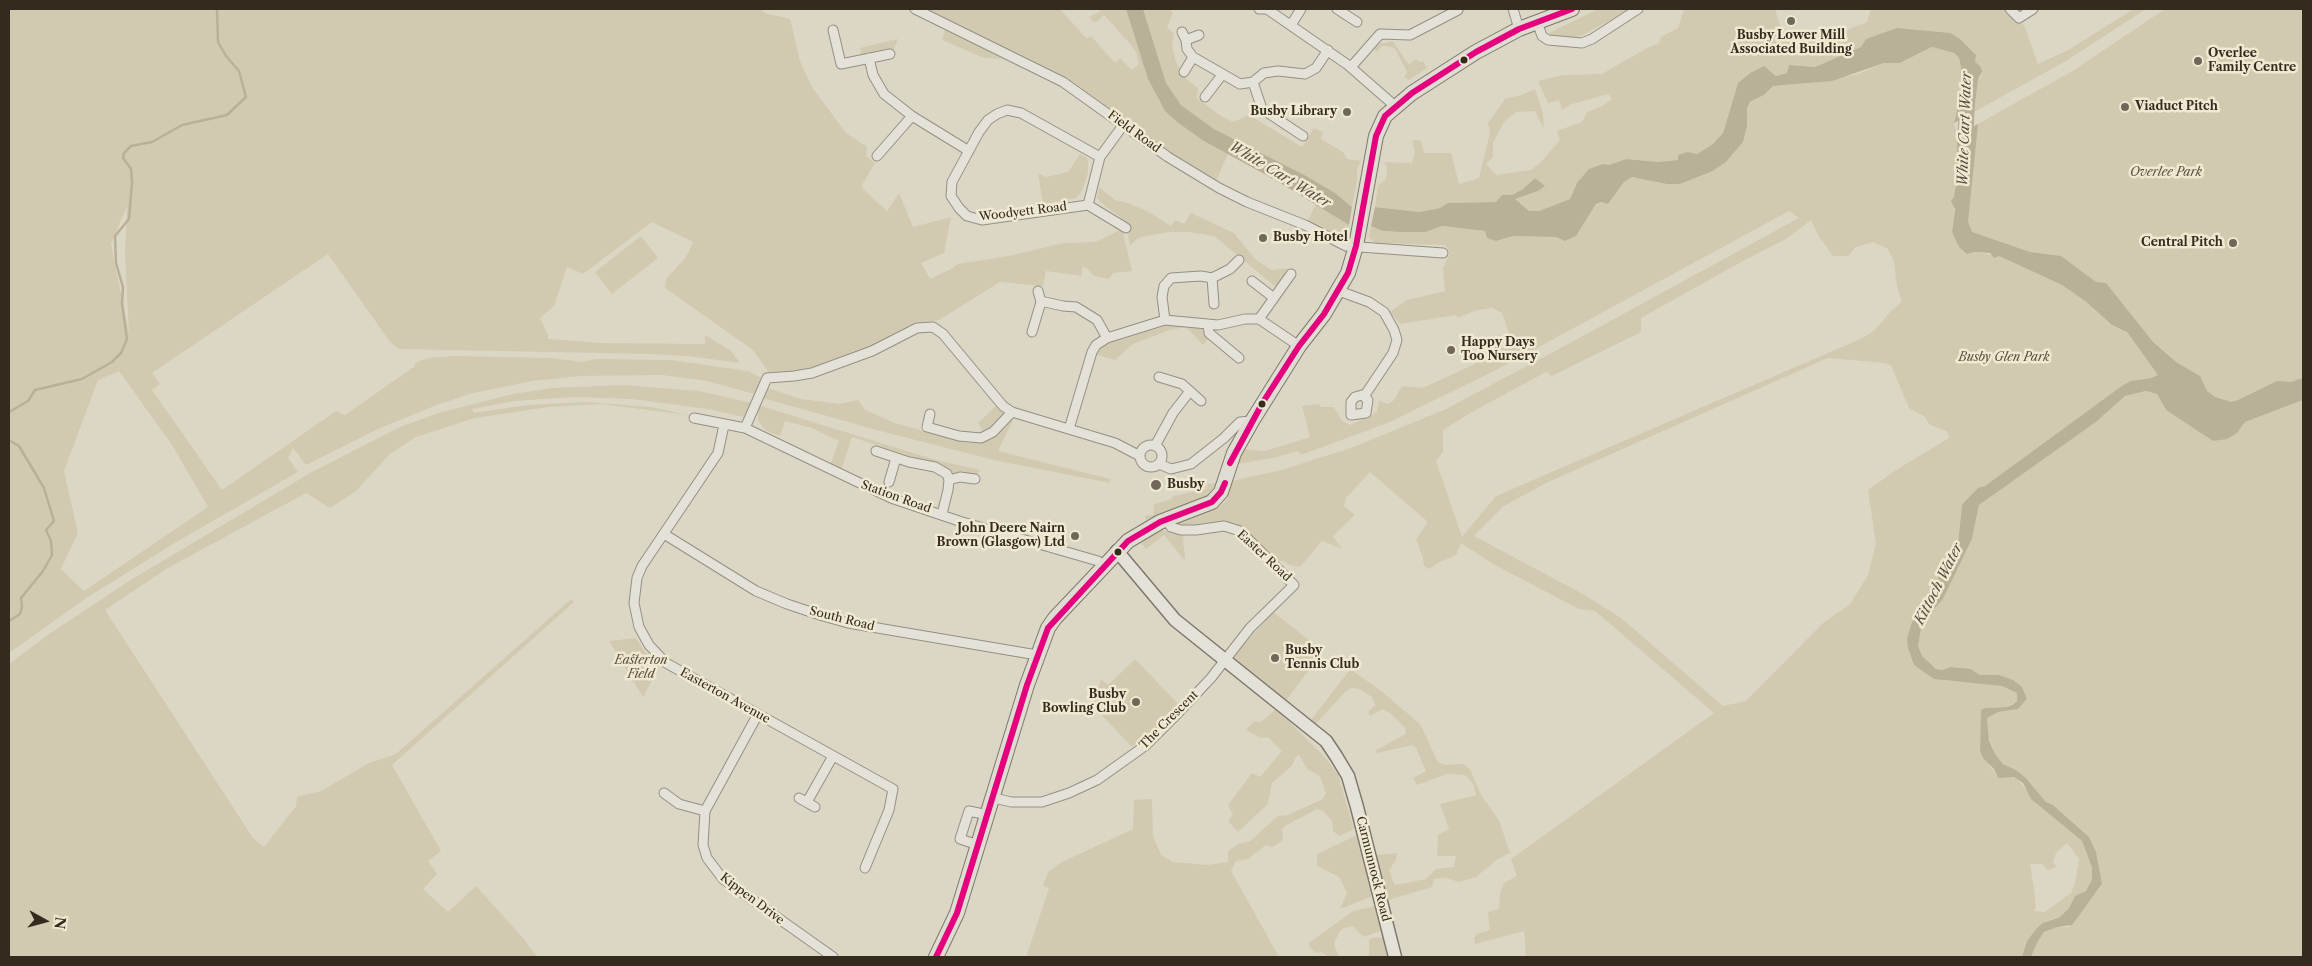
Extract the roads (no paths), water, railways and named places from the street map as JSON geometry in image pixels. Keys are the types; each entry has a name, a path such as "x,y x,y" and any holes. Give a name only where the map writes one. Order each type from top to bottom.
{"main road":[{"path":"936,957 957,913 1037,655 1055,618 1117,551 1140,532 1212,502 1217,497 1225,483 1234,454 1252,421 1299,346 1339,291 1348,273 1356,246 1366,186 1379,127 1385,116 1412,93 1472,55 1552,13 1572,9"},
{"name":"Carmunnock Road","path":"1117,551 1175,620 1326,741 1348,776 1379,887 1395,957"}],"street":[{"name":"Field Road","path":"915,9 1063,82 1168,157 1219,188 1305,225 1340,244 1443,253"},
{"path":"1259,9 1267,9 1328,50 1351,67 1395,106"},
{"path":"1291,25 1301,9"},
{"path":"1337,9 1357,22"},
{"path":"1514,9 1519,29"},
{"path":"1537,22 1542,36 1548,40 1582,43 1592,39 1638,9"},
{"path":"2010,9 2019,18 2034,9"},
{"path":"1351,67 1380,34 1410,36 1458,10"},
{"path":"833,30 841,64 890,54"},
{"path":"1182,32 1186,40 1187,49 1193,58 1240,84 1253,82 1264,73 1305,74 1316,68 1328,50"},
{"path":"1186,40 1199,35"},
{"path":"869,58 873,75 884,94 912,116 969,152"},
{"path":"1184,72 1193,58"},
{"path":"1205,97 1222,75"},
{"path":"1253,82 1262,109 1303,136"},
{"name":"Woodyett Road","path":"1088,204 992,219 974,219 959,208 951,196 950,188 988,120 1007,110 1021,113 1100,157"},
{"path":"876,156 912,116"},
{"path":"1124,124 1100,157 1088,204 1126,228"},
{"path":"1165,320 1162,297 1164,286 1171,278 1200,276 1212,278 1230,269 1239,260"},
{"path":"1259,320 1291,274"},
{"path":"1212,278 1214,304"},
{"path":"1252,281 1274,298"},
{"path":"1032,332 1041,302 1038,291"},
{"path":"1339,291 1369,302 1384,312 1397,340 1393,353 1365,395"},
{"path":"1041,302 1076,307 1097,320 1106,338"},
{"path":"1070,429 1092,352 1096,345 1106,338 1165,320 1218,325 1245,319 1259,320 1299,346"},
{"path":"1208,324 1209,333 1239,358"},
{"path":"746,428 764,382 812,373 872,351 917,328 933,327 943,334 1003,406 1012,412 1116,443 1140,456 1147,466 1159,464 1172,469 1191,464 1224,438 1240,422 1252,421"},
{"path":"1159,377 1177,382 1202,401"},
{"path":"1155,446 1173,413 1190,390"},
{"path":"930,414 927,427 959,436 981,438 993,432 1012,412"},
{"name":"Station Road","path":"694,418 746,428 891,498 1098,561 1103,566"},
{"name":"Easterton Avenue","path":"724,425 718,453 637,578 634,603 642,636 666,663 893,789 889,810 865,868"},
{"path":"1140,456 1145,447 1155,446"},
{"path":"1155,446 1162,454 1159,464"},
{"path":"876,451 896,458 935,467 946,474 949,480 942,514"},
{"path":"889,482 896,458"},
{"path":"949,480 960,477 976,479"},
{"name":"Easter Road","path":"1166,520 1171,527 1181,530 1224,526 1240,531 1294,585 1250,628 1225,660"},
{"name":"South Road","path":"664,534 756,591 823,616 848,623 1037,655"},
{"name":"The Crescent","path":"994,798 1011,802 1042,802 1097,780 1146,745 1225,660"},
{"name":"Kippen Drive","path":"758,714 705,810 703,846 717,872 732,886 833,957"},
{"path":"807,803 833,756"},
{"path":"664,793 678,804 705,810"},
{"path":"978,845 960,839 969,811 988,815"}],"water":[{"path":"1126,9 1143,9 1166,83 1181,105 1214,129 1335,193 1352,207 1349,225 1277,181 1204,141 1165,111 1148,79"},
{"path":"1897,28 1950,33 1960,39 1976,55 1975,62 1982,71 1978,80 1974,112 1954,123 1964,82 1959,58 1954,53 1932,47 1900,63 1884,63 1832,81 1773,86 1764,95 1750,102 1747,108 1747,127 1743,142 1726,162 1713,171 1680,184 1667,184 1632,177 1624,182 1608,204 1601,202 1596,204 1576,236 1565,241 1556,237 1513,236 1496,241 1487,238 1485,231 1442,226 1426,232 1401,232 1383,231 1371,226 1375,207 1419,212 1440,208 1448,203 1496,202 1502,195 1512,195 1523,189 1535,178 1545,186 1538,191 1515,199 1529,211 1539,211 1570,199 1577,183 1589,169 1626,159 1658,162 1678,160 1678,155 1688,152 1697,154 1713,144 1723,133 1738,83 1750,73 1764,66 1776,76 1787,73 1789,65 1815,67 1861,47 1866,39"},
{"name":"Kittoch Water","path":"1978,124 1968,222 1972,232 2030,252 2061,256 2096,282 2106,283 2153,342 2176,362 2200,376 2207,391 2215,397 2231,402 2277,381 2291,382 2303,378 2303,400 2245,422 2237,433 2227,439 2213,441 2166,410 2157,394 2146,391 2125,396 2096,422 1979,505 1972,539 1943,599 1929,615 1921,629 1918,646 1922,656 1936,669 1942,670 1951,667 1971,669 1980,675 1999,675 2013,680 2022,687 2027,699 2018,709 1998,712 1987,718 1989,740 1995,754 2003,764 2025,777 2046,802 2053,805 2089,837 2096,852 2102,884 2072,925 2057,927 2044,932 2031,957 2022,957 2027,941 2036,929 2043,923 2060,917 2069,908 2075,896 2086,891 2092,879 2092,868 2082,841 2031,799 2023,783 2014,777 1998,778 1994,769 1983,758 1980,751 1981,710 2012,705 2017,701 2017,693 2002,686 1934,679 1914,665 1907,639 1912,622 1958,544 1962,504 1978,488 1985,486 2123,385 2131,381 2158,375 2127,332 2112,325 2085,301 2062,285 1999,256 1994,258 1990,253 1975,252 1967,254 1959,247 1952,232 1955,209 1951,201 1954,197 1957,178 1957,135"}],"waterway":[{"path":"9,412 28,401 35,390 82,379 112,362 121,353 127,339 122,303 123,287 116,263 115,236 129,219 132,182 131,169 123,158 124,153 131,146 152,142 182,125 227,115 246,97 239,71 226,56 218,42 217,9"},
{"name":"White Cart Water","path":"1965,152 1967,96"},
{"path":"9,440 19,446 44,488 54,521 46,530 51,541 52,555 43,571 21,598 22,607 20,614 9,621"}],"place":[{"name":"Busby Lower Mill Associated Building","path":"1791,21"},
{"name":"Overlee Family Centre","path":"2198,61"},
{"name":"Viaduct Pitch","path":"2125,107"},
{"name":"Busby Library","path":"1347,112"},
{"name":"Busby Hotel","path":"1263,238"},
{"name":"Central Pitch","path":"2233,243"},
{"name":"Happy Days Too Nursery","path":"1451,350"},
{"name":"Busby","path":"1156,485"},
{"name":"John Deere Nairn Brown (Glasgow) Ltd","path":"1075,536"},
{"name":"Busby Tennis Club","path":"1275,658"},
{"name":"Busby Bowling Club","path":"1136,702"}],"park label":[{"name":"Overlee Park","path":"2166,173"},
{"name":"Busby Glen Park","path":"2004,358"},
{"name":"Easterton Field","path":"641,668"}]}
